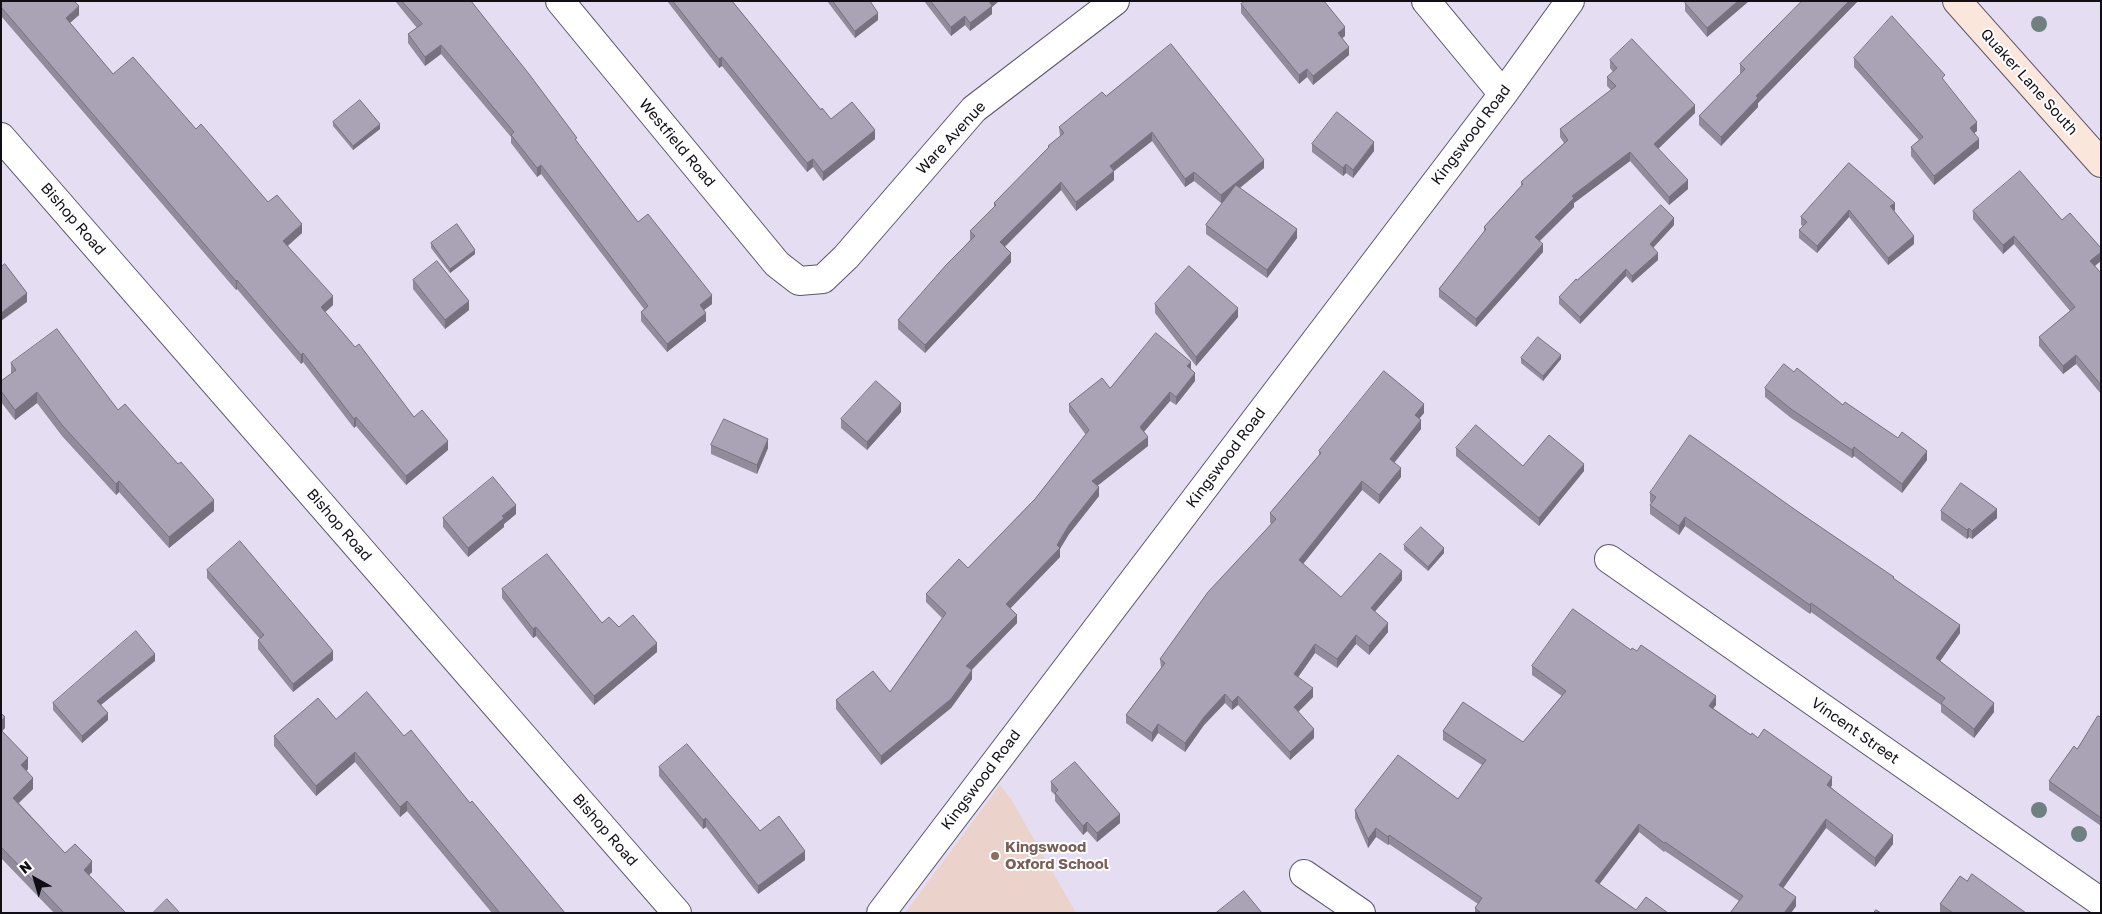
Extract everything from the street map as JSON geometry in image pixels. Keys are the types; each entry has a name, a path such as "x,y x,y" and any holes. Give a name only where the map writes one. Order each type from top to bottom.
{"main road":[{"name":"Quaker Lane South","path":"1957,1 2101,163"}],"street":[{"name":"Westfield Road","path":"560,1 777,264 798,281"},
{"name":"Ware Avenue","path":"798,281 823,279 846,257 974,109 1115,1"},
{"path":"1426,1 1503,94"},
{"name":"Kingswood Road","path":"880,913 1503,94 1570,1"},
{"name":"Bishop Road","path":"1,137 677,913"},
{"name":"Vincent Street","path":"1609,559 2101,902"},
{"path":"1304,874 1361,913"}],"shaded area":[{"name":"Kingswood Oxford School","path":"1000,785 1011,799 1076,913 905,913"}],"building":[{"path":"1,1 74,1 79,6 66,18 113,74 133,57 196,129 201,124 268,202 277,195 302,224 283,241 333,296 321,307 355,347 359,344 414,417 422,410 448,441 406,476 356,417 354,419 303,353 301,355 236,281 1,7"},
{"path":"402,1 471,1 529,74 577,138 575,139 638,222 648,214 712,295 700,305 706,313 667,344 641,312 648,306 541,165 537,168 511,135 514,132 441,45 425,57 408,34 422,24"},
{"path":"673,1 732,1 821,110 822,108 831,119 852,102 875,130 823,172 813,159 807,163 722,57 719,59"},
{"path":"833,1 870,1 878,13 855,31"},
{"path":"931,1 989,1 992,6 970,23 965,16 951,27"},
{"path":"1246,1 1324,1 1345,27 1338,33 1349,47 1313,76 1307,69 1299,75 1241,4"},
{"path":"1686,1 1738,1 1707,28 1685,3"},
{"path":"1802,1 1849,1 1756,96 1758,98 1721,137 1699,116 1745,69 1740,64"},
{"path":"1892,16 1945,75 1942,78 1977,122 1970,128 1979,139 1934,176 1911,147 1923,137 1854,58"},
{"path":"1632,39 1695,105 1654,144 1688,180 1669,197 1630,152 1572,196 1574,198 1535,237 1543,244 1476,319 1439,289 1486,229 1484,227 1523,184 1521,182 1568,140 1560,129 1616,86 1607,77 1617,68 1610,60"},
{"path":"1171,44 1264,160 1221,195 1194,172 1185,179 1152,132 1110,166 1114,171 1076,202 1061,182 1000,242 1011,253 925,345 898,320 946,265 975,236 970,231 996,205 994,203 1048,146 1064,133 1059,127 1102,92 1106,96"},
{"path":"360,100 380,124 353,146 333,122"},
{"path":"1337,112 1374,142 1353,170 1346,164 1343,168 1312,144"},
{"path":"1849,163 1895,203 1890,206 1914,236 1888,258 1849,210 1817,246 1799,230 1807,222 1801,217"},
{"path":"2020,171 2062,220 2070,213 2101,248 2101,252 2090,261 2101,273 2101,385 2076,355 2063,366 2039,337 2075,307 2014,236 2003,245 1973,211"},
{"path":"1236,185 1297,229 1267,270 1206,225"},
{"path":"1661,205 1674,218 1650,244 1658,253 1632,276 1626,269 1580,317 1559,297 1576,279"},
{"path":"457,224 475,250 450,269 431,243"},
{"path":"437,261 469,301 445,320 413,280"},
{"path":"5,264 27,293 1,313 1,267"},
{"path":"1189,266 1238,308 1196,357 1155,304"},
{"path":"57,329 118,410 125,404 178,464 181,462 214,500 169,537 119,481 116,484 62,425 37,392 15,410 1,391 1,381 16,370 11,363"},
{"path":"1156,333 1191,362 1187,366 1195,373 1176,397 1170,392 1140,427 1148,437 1092,481 1099,487 1069,525 1057,545 1060,548 1006,604 1017,615 966,666 972,670 951,699 881,756 836,700 873,671 890,692 946,613 926,594 959,559 968,568 1035,499 1089,430 1069,404 1102,378 1110,388"},
{"path":"1538,337 1561,355 1543,376 1521,358"},
{"path":"1784,364 1794,372 1797,368 1843,405 1845,402 1898,438 1902,432 1927,451 1902,484 1854,447 1852,450 1791,409 1765,388"},
{"path":"1384,371 1424,404 1415,415 1421,420 1390,459 1401,468 1379,495 1362,481 1299,560 1341,597 1380,553 1402,571 1371,608 1388,623 1369,646 1356,635 1337,659 1315,644 1294,674 1313,688 1294,707 1314,729 1290,752 1238,696 1232,702 1225,694 1204,717 1185,743 1158,724 1152,733 1126,715 1165,663 1160,659 1208,592 1276,519 1270,513 1321,453 1319,451"},
{"path":"876,381 901,403 867,442 841,419"},
{"path":"724,419 768,439 757,465 711,445"},
{"path":"1476,425 1523,466 1549,435 1584,464 1539,518 1456,448"},
{"path":"1690,435 1960,625 1936,658 1994,703 1974,729 1941,703 1945,698 1811,603 1810,605 1685,517 1679,526 1650,505 1656,497 1650,493"},
{"path":"493,477 516,505 502,516 504,518 468,548 443,518"},
{"path":"1961,483 1997,509 1972,531 1969,528 1967,530 1941,511"},
{"path":"1421,527 1444,548 1428,567 1404,545"},
{"path":"240,541 333,651 293,684 258,640 264,635 207,570"},
{"path":"547,554 602,623 609,617 619,627 633,615 657,643 594,696 536,627 533,629 502,589"},
{"path":"1573,609 1631,650 1632,648 1637,651 1641,645 1716,696 1709,706 1751,735 1752,733 1758,738 1764,729 1832,777 1827,785 1893,835 1875,858 1826,819 1779,885 1796,897 1784,913 1730,913 1743,896 1639,824 1595,881 1636,910 1646,897 1668,913 1481,913 1475,908 1482,898 1389,835 1388,837 1376,828 1368,839 1355,810 1398,755 1458,799 1486,760 1443,731 1463,702 1523,742 1566,691 1532,666"},
{"path":"136,631 155,654 97,701 108,713 82,736 53,703"},
{"path":"367,692 404,736 411,730 470,803 472,801 565,913 500,913 407,801 400,807 355,752 316,786 274,736 318,698 336,719"},
{"path":"1,713 5,717 1,721"},
{"path":"2098,716 2101,717 2101,818 2049,781 2074,746 2077,749"},
{"path":"1,730 28,758 21,765 33,778 13,798 65,853 75,844 92,861 84,870 126,913 64,913 1,847"},
{"path":"687,744 760,831 779,816 805,851 758,886 706,818 703,820 659,767"},
{"path":"1075,762 1120,814 1097,833 1087,822 1083,826 1055,793 1058,790 1051,782"},
{"path":"1972,874 2026,913 1953,913 1940,904 1960,876 1967,881"},
{"path":"1244,891 1262,913 1216,913"},
{"path":"167,899 180,913 153,913"}],"place":[{"name":"Kingswood Oxford School","path":"995,856"}]}
